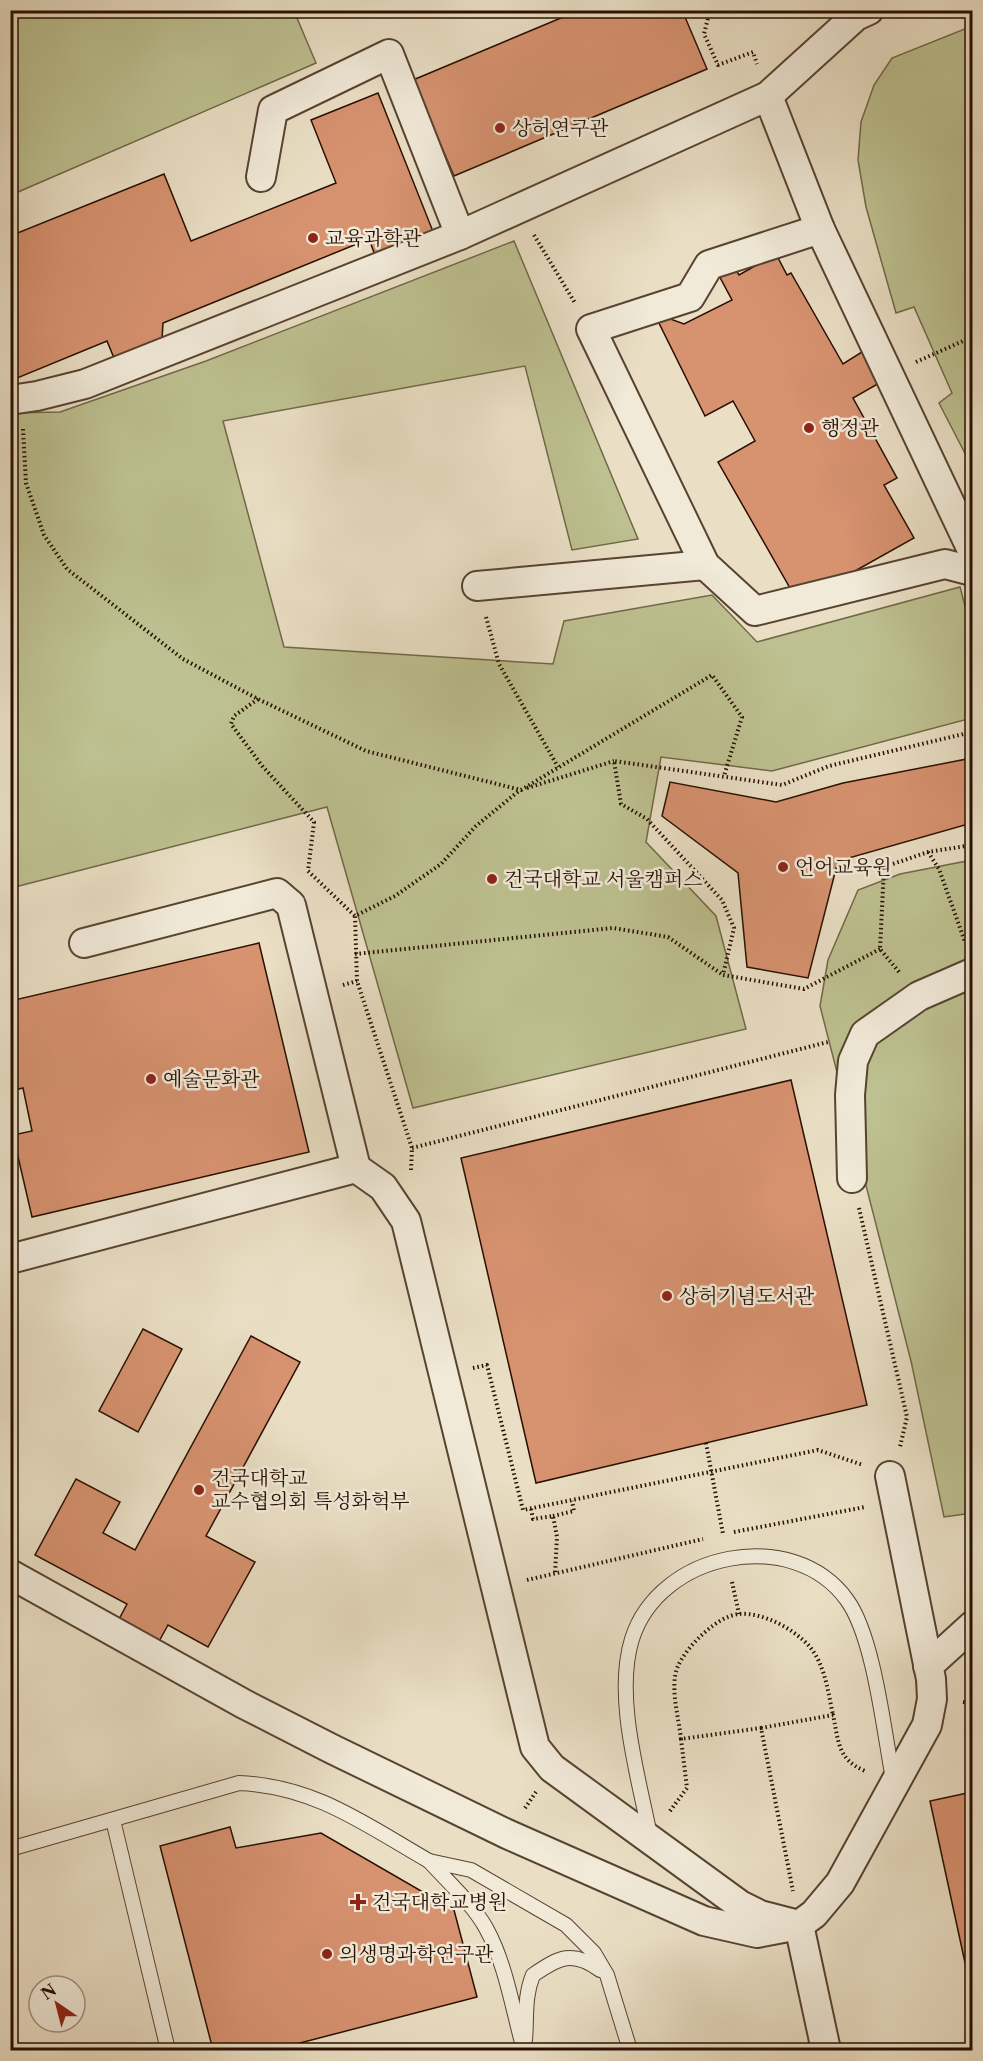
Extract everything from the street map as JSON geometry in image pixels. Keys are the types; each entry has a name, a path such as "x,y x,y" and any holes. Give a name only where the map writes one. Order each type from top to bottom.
{"street":[{"path":"24,398 85,384 460,235 516,207 768,96 856,16 869,10"},
{"path":"261,177 273,110 389,54 460,235"},
{"path":"768,96 820,229 972,550"},
{"path":"820,229 709,265 690,297 591,329 705,565 755,611 945,564 972,571"},
{"path":"945,564 959,522"},
{"path":"477,586 705,565"},
{"path":"84,944 277,893 291,905 356,1168 383,1187 406,1221 530,1736 542,1758 552,1768 740,1905 759,1914 799,1925"},
{"path":"852,1178 850,1095 854,1061 865,1034 971,963"},
{"path":"10,1259 356,1168"},
{"path":"10,1574 244,1704 507,1834 704,1921 757,1933 799,1925 820,1908 840,1883 927,1725 931,1712 933,1699 928,1666 893,1489"},
{"path":"928,1666 972,1626"},
{"path":"799,1925 826,2050"}],"lane":[{"path":"650,1838 626,1695 632,1640 639,1621 666,1589 698,1568 727,1558 757,1556 798,1565 833,1584 847,1600 865,1637 894,1784"},
{"path":"10,1849 240,1783 271,1785 323,1800 429,1861 475,1911 486,1928 495,1949 524,2050"},
{"path":"113,1820 168,2050"},
{"path":"429,1861 471,1870 566,1925 594,1953 607,1975 630,2050"},
{"path":"524,2050 528,2013 526,1993 533,1975 567,1957 586,1960 607,1975"}],"path":[{"path":"710,10 704,34 718,65 753,52"},
{"path":"541,246 591,329"},
{"path":"931,356 972,337"},
{"path":"24,398 26,483 44,535 67,569 183,659 258,699 366,751 521,790 614,761 782,785 829,766 972,732"},
{"path":"477,586 499,664 558,767"},
{"path":"355,916 395,896 441,864 476,826 521,790 712,675 742,717 724,776"},
{"path":"258,699 234,716 231,724 263,767 314,822 308,871 355,916 357,981 412,1148 406,1221"},
{"path":"614,761 621,804 647,819 722,900 734,927 723,975"},
{"path":"919,996 880,949 884,867 928,852 972,845"},
{"path":"928,852 939,869 971,963"},
{"path":"355,954 613,928 668,937 723,975 804,989 880,949"},
{"path":"412,1148 811,1046"},
{"path":"852,1178 907,1418"},
{"path":"487,1365 522,1510 818,1450 851,1460"},
{"path":"706,1443 723,1534"},
{"path":"553,1516 557,1537 555,1574 723,1534 893,1489"},
{"path":"531,1509 534,1519 553,1516 574,1511 572,1500"},
{"path":"650,1838 687,1788 675,1690 677,1667 693,1643 708,1628 739,1614 773,1621 791,1630 809,1647 820,1664 844,1758 851,1766 894,1784"},
{"path":"681,1739 833,1715"},
{"path":"761,1728 799,1925"},
{"path":"507,1834 552,1768"}],"green space":[{"path":"11,10 294,11 316,63 11,195"},
{"path":"972,26 972,467 939,403 952,393 914,307 896,313 866,207 858,160 861,122 874,85 892,58"},
{"path":"514,241 638,539 572,550 525,366 223,421 284,647 553,664 564,621 712,595 757,642 960,587 972,632 972,718 772,771 661,757 646,842 716,916 746,1029 413,1108 327,807 11,888 11,413 60,412 206,361"},
{"path":"972,860 972,1513 944,1517 911,1361 820,1006 828,960 858,890 900,874"}],"building":[{"name":"상허연구관","path":"566,10 682,10 707,69 454,176 413,80 568,15"},
{"name":"교육과학관","path":"378,93 434,234 376,258 369,239 163,323 162,339 114,358 107,341 10,381 10,236 164,174 191,241 336,183 311,120"},
{"name":"행정관","path":"776,254 787,275 791,273 843,364 865,350 883,381 853,398 897,478 884,485 914,538 814,594 794,595 718,462 755,441 733,401 705,416 654,313 684,324 732,300 716,270 731,262 739,275"},
{"name":"언어교육원","path":"972,758 972,823 838,861 808,978 747,967 738,873 662,816 670,782 776,802 843,783"},
{"name":"예술문화관","path":"259,943 309,1152 32,1217 13,1135 32,1131 23,1088 10,1091 10,1001"},
{"name":"상허기념도서관","path":"791,1080 867,1405 536,1483 461,1158"},
{"path":"143,1329 182,1349 138,1432 99,1411"},
{"name":"건국대학교 교수협의회 특성화헉부","path":"251,1336 300,1362 206,1536 255,1562 208,1647 168,1625 157,1645 117,1623 127,1604 35,1555 76,1479 120,1502 103,1533 135,1550"},
{"path":"972,1792 972,1995 930,1801"},
{"name":"의생명과학연구관","path":"230,1827 236,1848 321,1833 454,1910 477,1997 273,2050 213,2050 160,1846"}],"place":[{"name":"상허연구관","path":"500,128"},
{"name":"교육과학관","path":"313,238"},
{"name":"행정관","path":"809,428"},
{"name":"언어교육원","path":"783,867"},
{"name":"건국대학교 서울캠퍼스","path":"492,879"},
{"name":"예술문화관","path":"151,1079"},
{"name":"상허기념도서관","path":"667,1296"},
{"name":"건국대학교 교수협의회 특성화헉부","path":"199,1490"},
{"name":"건국대학교병원","path":"358,1902"},
{"name":"의생명과학연구관","path":"327,1954"}]}
